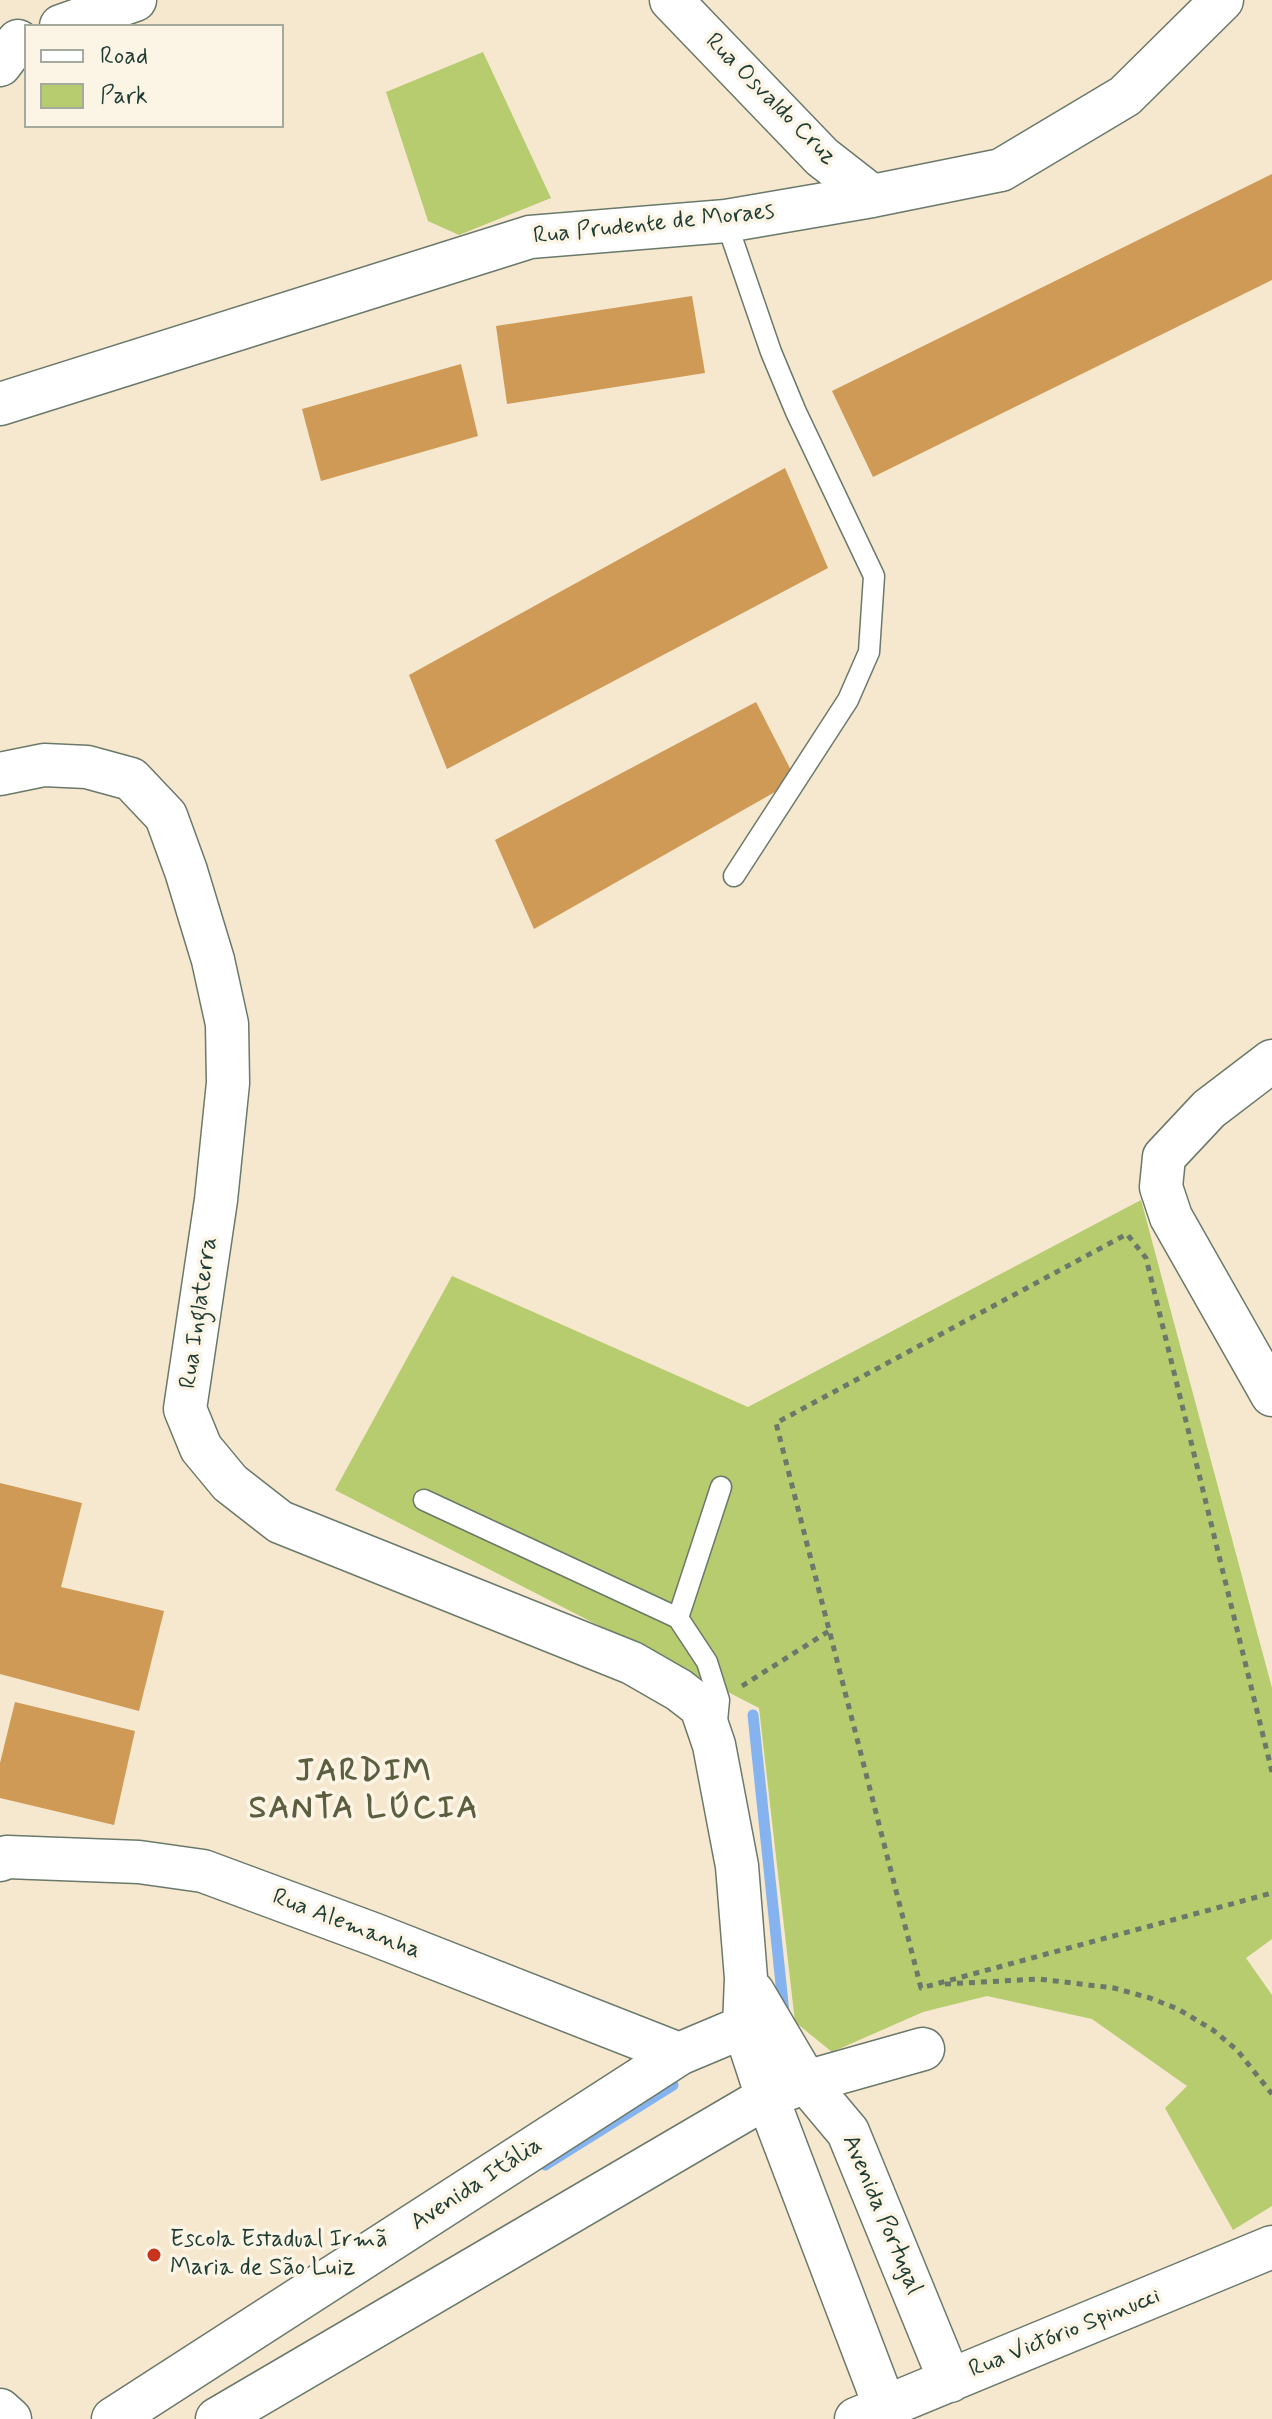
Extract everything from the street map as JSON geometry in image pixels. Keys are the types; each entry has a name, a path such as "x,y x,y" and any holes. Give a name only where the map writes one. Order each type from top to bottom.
{"street":[{"path":"67,24 135,0"},
{"name":"Rua Osvaldo Cruz","path":"671,0 822,157 872,196"},
{"name":"Rua Prudente de Moraes","path":"0,404 530,237 726,221 1001,170 1125,96 1222,0"},
{"name":"Rua Inglaterra","path":"0,774 44,765 87,767 131,779 166,816 213,960 227,1024 228,1083 216,1200 185,1409 201,1448 230,1483 280,1522 632,1663 701,1707 714,1745"},
{"path":"1272,1061 1209,1109 1164,1157 1161,1187 1171,1217 1272,1395"},
{"name":"Avenida Portugal","path":"714,1745 737,1866 746,1978 767,2097 870,2413"},
{"name":"Rua Alemanha","path":"0,1860 7,1857 139,1862 203,1871 679,2054"},
{"name":"Avenida Portugal","path":"755,2022 848,2132 950,2381"},
{"name":"Avenida Itália","path":"113,2419 119,2418 679,2054 755,2022"},
{"path":"217,2419 767,2097 806,2082 923,2049"},
{"name":"Rua Victório Spinucci","path":"870,2413 1272,2247"},
{"path":"0,2410 10,2419"}],"lane":[{"path":"726,221 765,338 874,576 869,652 848,700 734,876"},
{"path":"678,1618 721,1487"},
{"path":"424,1500 678,1618 707,1662 719,1700 714,1745"}],"path":[{"path":"1272,1772 1146,1258 1127,1234 776,1423 921,1988 1272,1893"},
{"path":"719,1700 829,1631"},
{"path":"932,1985 1039,1979 1114,1988 1150,1998 1178,2009 1213,2030 1237,2050 1272,2094"}],"green space":[{"path":"483,52 551,198 459,235 428,221 386,92"},
{"path":"1141,1200 1272,1688 1272,1939 1246,1958 1272,1995 1272,2206 1233,2230 1165,2108 1187,2086 1092,2019 987,1996 923,2012 832,2052 795,2022 759,1708 335,1490 452,1276 748,1407"}],"building":[{"path":"1272,174 1272,280 873,477 832,391"},
{"path":"692,296 705,373 507,404 496,326"},
{"path":"461,364 478,436 321,481 302,409"},
{"path":"785,468 828,568 447,769 409,675"},
{"path":"756,702 796,780 534,929 495,840"},
{"path":"0,1483 82,1503 61,1587 164,1611 139,1711 0,1674"},
{"path":"15,1702 135,1731 114,1825 0,1798 0,1763"}],"waterway":[{"path":"753,1715 784,2013"},
{"path":"545,2165 673,2085"}],"place":[{"name":"Escola Estadual Irmã Maria de São Luiz","path":"154,2255"}],"district":[{"name":"JARDIM SANTA LÚCIA","path":"364,1792"}]}
